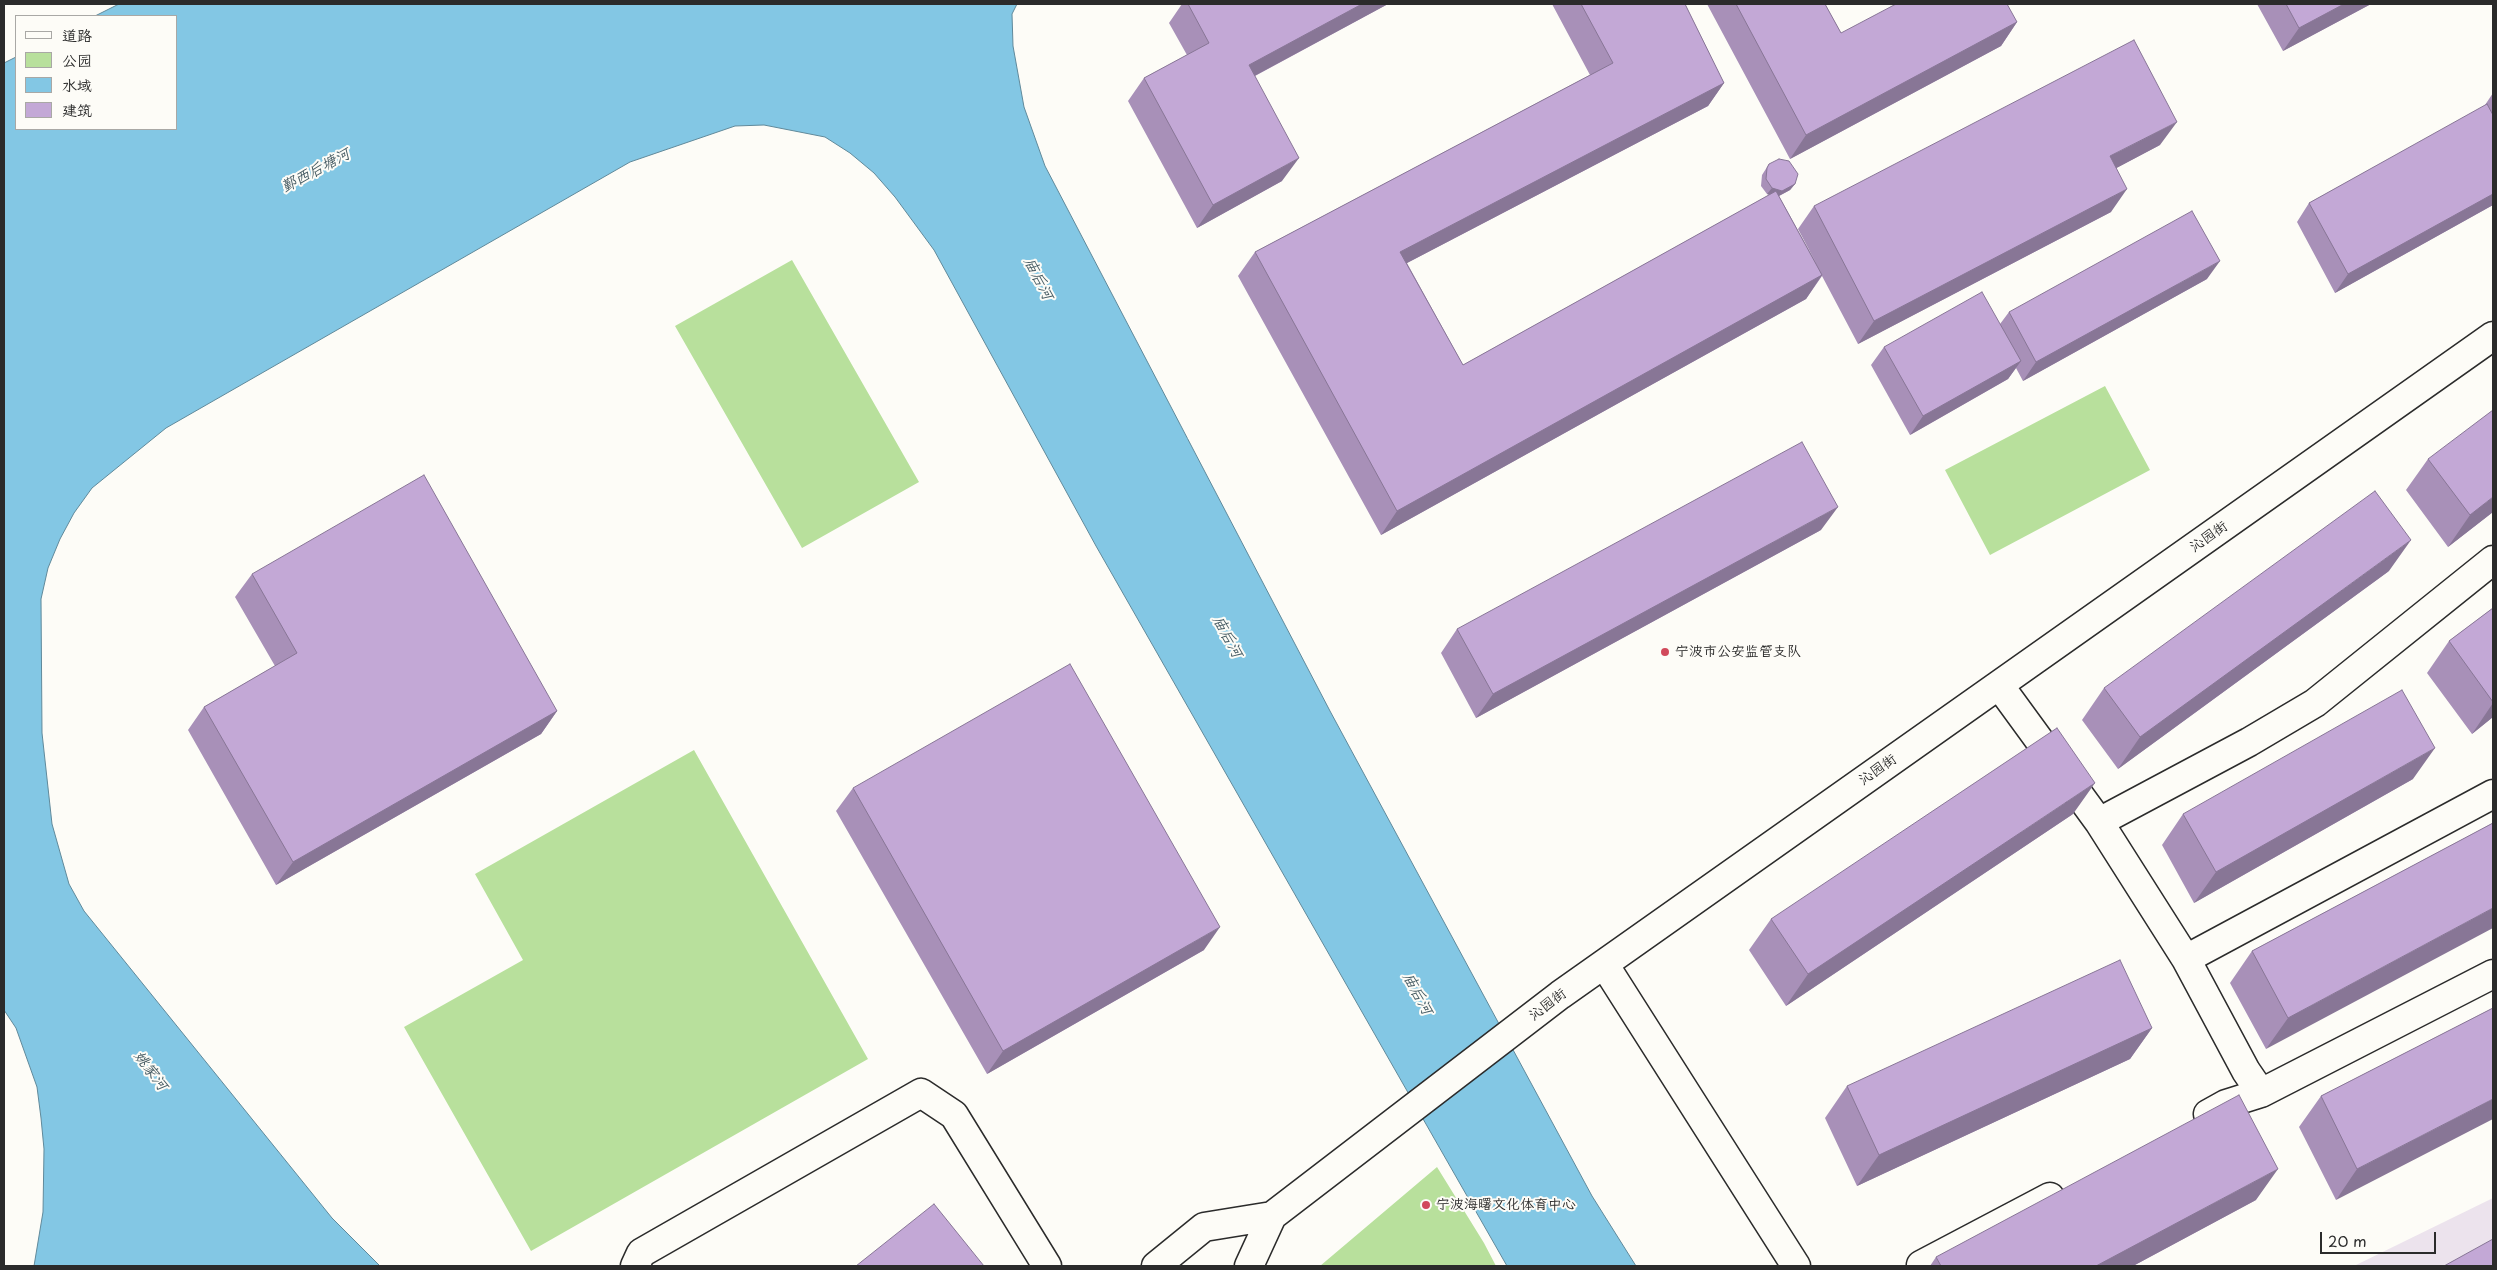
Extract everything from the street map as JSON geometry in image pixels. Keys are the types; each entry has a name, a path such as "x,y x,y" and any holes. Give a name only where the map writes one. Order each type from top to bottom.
{"street":[{"name":"沁园街","path":"1156,1266 1204,1227 1272,1216 1401,1119 1560,995 2493,336"},
{"path":"2099,822 2249,742 2315,703 2493,560"},
{"path":"1999,685 2099,822 2186,959 2246,1071 2262,1093"},
{"path":"2186,959 2493,794"},
{"path":"1604,964 1796,1266"},
{"path":"2182,1127 2226,1104 2262,1093 2493,974"},
{"path":"635,1266 641,1253 921,1093 954,1115 1046,1266"},
{"path":"1921,1265 2069,1187"},
{"name":"沁园街","path":"1249,1266 1272,1216"}],"shaded area":[{"path":"2493,1198 2493,1266 2354,1266"}],"green space":[{"path":"792,260 919,482 802,548 675,326"},
{"path":"2105,386 2150,470 1990,555 1945,470"},
{"path":"694,750 868,1059 531,1251 404,1027 523,960 475,874"},
{"name":"宁波海曙文化体育中心","path":"1437,1167 1496,1266 1320,1266"}],"water":[{"path":"119,4 1017,4 1012,14 1013,46 1024,107 1045,166 1330,711 1592,1196 1636,1266 1507,1266 1096,546 934,250 895,197 874,173 850,153 825,137 764,125 735,126 630,162 166,428 92,488 74,513 60,539 48,568 41,599 42,733 52,824 69,884 84,911 332,1218 380,1266 34,1266 43,1212 44,1149 41,1118 37,1087 16,1028 4,1010 4,63 15,58 15,130 178,130 178,15 97,15"}],"building":[{"path":"1188,4 1362,4 1249,65 1299,158 1213,205 1144,78 1209,43"},
{"path":"1581,4 1685,4 1724,83 1400,252 1463,365 1776,191 1822,275 1397,511 1255,252 1613,63"},
{"path":"1736,4 1825,4 1841,33 1896,4 2007,4 2017,22 1806,135"},
{"path":"2286,4 2344,4 2299,28"},
{"path":"2134,40 2177,122 2110,156 2127,189 1874,321 1814,206"},
{"path":"2487,104 2493,115 2493,194 2348,274 2309,203"},
{"path":"1779,159 1789,161 1798,174 1795,184 1782,191 1772,188 1766,179 1769,164"},
{"path":"2192,211 2220,261 2036,362 2009,312"},
{"path":"1982,292 2021,361 1923,416 1884,347"},
{"path":"2493,410 2493,497 2470,515 2428,459"},
{"path":"1802,442 1838,507 1493,694 1457,629"},
{"path":"424,475 557,711 293,862 204,707 297,653 252,574"},
{"path":"2375,491 2411,540 2140,737 2104,688"},
{"path":"2493,608 2493,702 2449,641"},
{"path":"1070,664 1220,927 1003,1051 853,788"},
{"path":"2402,690 2435,748 2216,872 2183,814"},
{"path":"2057,728 2095,783 1808,974 1771,919"},
{"path":"2493,823 2493,908 2288,1018 2252,951"},
{"path":"2120,960 2152,1028 1879,1155 1847,1086"},
{"path":"2493,1008 2493,1099 2357,1169 2321,1096"},
{"path":"2239,1095 2278,1169 2096,1266 1941,1266 1936,1257"},
{"path":"934,1204 984,1266 856,1266"},
{"path":"2493,1239 2493,1266 2444,1266"}],"place":[{"name":"宁波市公安监管支队","path":"1665,652"},
{"name":"宁波海曙文化体育中心","path":"1426,1205"}],"water label":[{"name":"鄞西后塘河","path":"316,171"},
{"name":"庙后河","path":"1038,279"},
{"name":"庙后河","path":"1227,637"},
{"name":"庙后河","path":"1417,994"},
{"name":"姚家河","path":"150,1071"}]}
